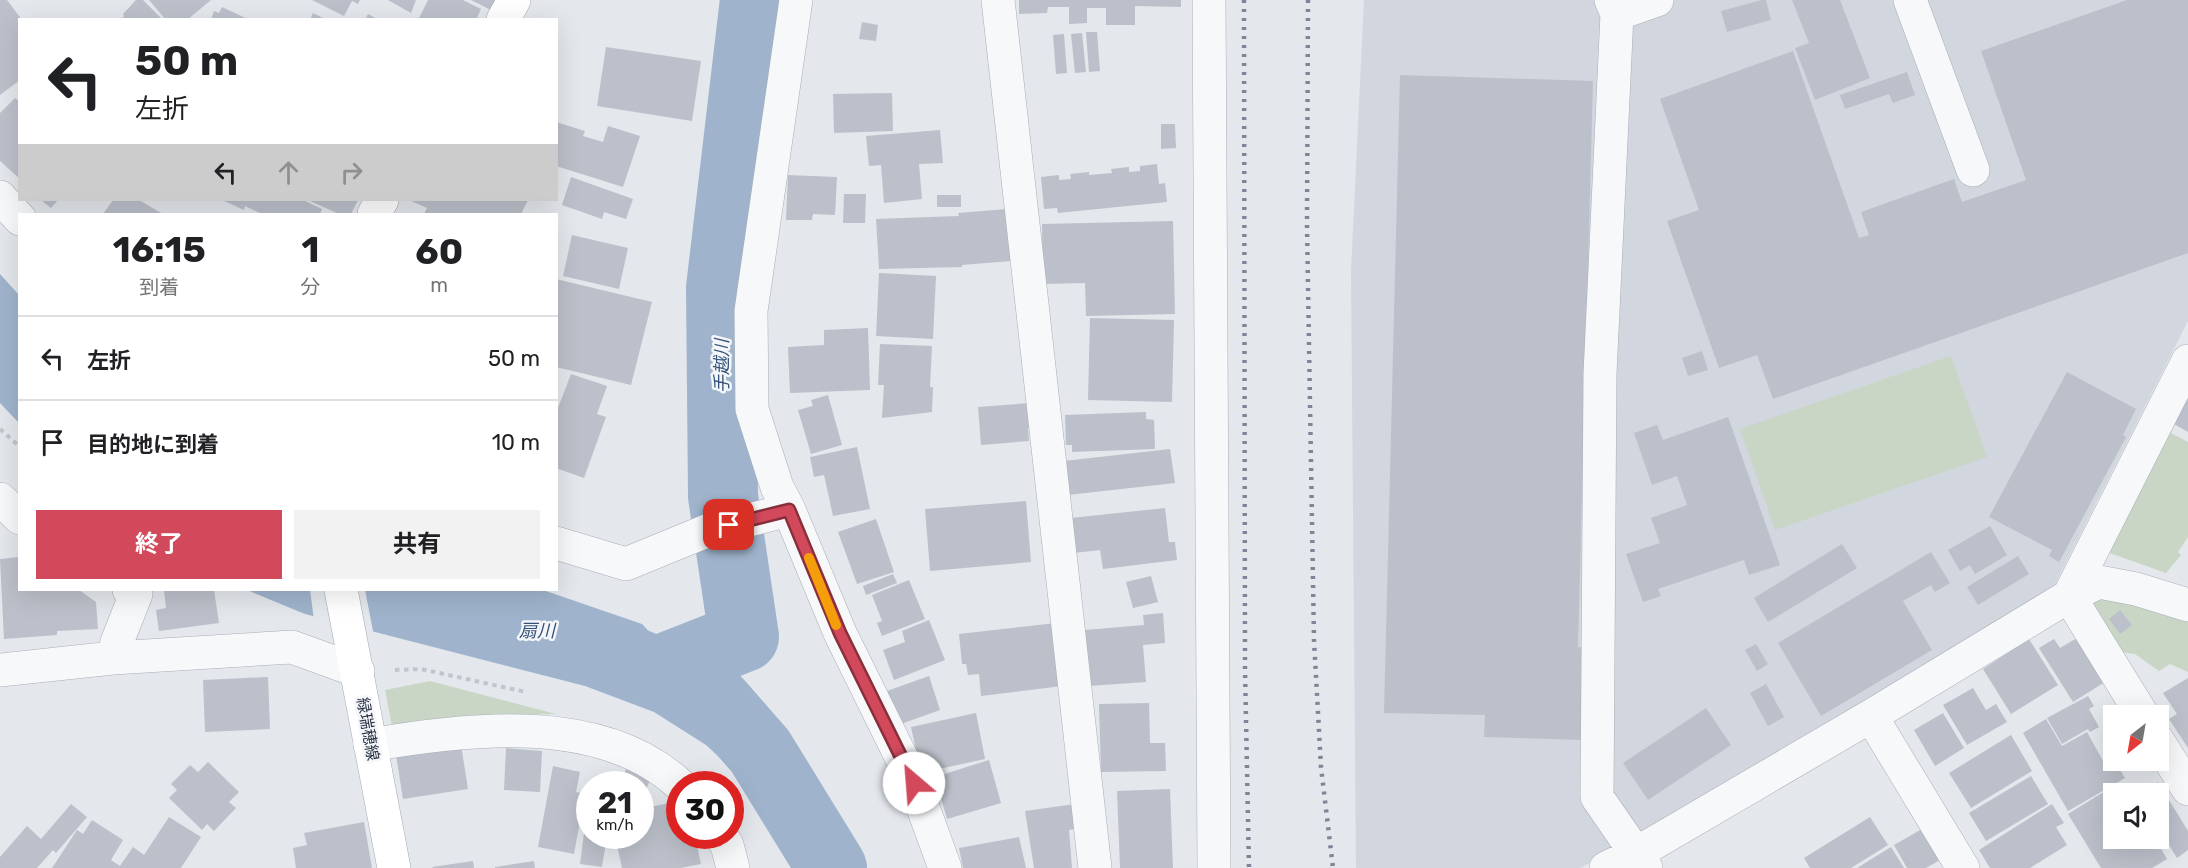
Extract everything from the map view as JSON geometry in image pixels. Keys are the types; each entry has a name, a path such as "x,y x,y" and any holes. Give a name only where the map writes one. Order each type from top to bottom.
{"main road":[{"path":"504,18 514,0"},
{"name":"緑瑞穂線","path":"341,591 394,868"}],"street":[{"path":"796,0 751,311 752,409 777,488 780,512 914,783 945,868"},
{"path":"998,0 1095,868"},
{"path":"1209,0 1214,868"},
{"path":"1642,860 1597,797 1600,374 1614,7 1658,0"},
{"path":"1910,0 1973,170"},
{"path":"0,197 18,217"},
{"path":"2069,596 2188,361"},
{"path":"0,499 18,516"},
{"path":"558,544 626,564 709,530 780,512"},
{"path":"0,524 18,528"},
{"path":"1606,868 1642,860 1871,716 2069,596 2099,582 2136,589 2188,605"},
{"path":"113,658 136,594 131,591"},
{"path":"2069,596 2136,705"},
{"path":"0,670 113,658 292,647 355,660"},
{"path":"1871,716 1963,868"},
{"path":"370,745 489,730 568,735 626,750 666,772"},
{"path":"2169,759 2188,789"},
{"path":"728,849 734,868"}],"path":[{"path":"0,429 18,445"}],"shaded area":[{"path":"1364,0 2188,0 2188,321 2052,590 1642,835 1580,868 1356,868 1351,271"}],"green space":[{"path":"1951,356 1987,457 1775,530 1740,429"},
{"path":"2165,430 2188,442 2188,537 2178,552 2181,555 2166,573 2104,551"},
{"path":"2096,595 2188,610 2188,672 2170,664 2159,671 2135,654 2122,652 2090,606"},
{"path":"430,681 556,714 460,716 392,726 385,690"}],"water":[{"path":"0,274 18,294 18,422 0,403"},
{"name":"扇川","path":"249,591 546,591 642,624 824,821 848,868 799,868 785,832 744,780 744,771 735,771 706,745 654,712 585,686 305,614"}],"pier":[{"path":"310,591 365,591 374,636 314,620"}],"building":[{"path":"0,0 7,0 20,18 18,18 18,82 0,95"},
{"path":"136,0 143,0 161,18 122,18 123,14"},
{"path":"149,0 211,0 189,18 164,18"},
{"path":"312,0 360,0 358,4 352,1 344,16"},
{"path":"388,0 416,0 411,13"},
{"path":"428,0 463,0 481,9 477,18 419,18"},
{"path":"471,0 496,0 491,10"},
{"path":"1019,0 1181,0 1181,7 1135,6 1135,25 1106,25 1106,8 1087,8 1087,23 1069,24 1069,7 1048,7 1047,13 1019,14"},
{"path":"1766,0 1771,20 1727,32 1721,11"},
{"path":"1792,0 1840,0 1870,78 1815,100 1795,48 1809,43"},
{"path":"2127,0 2188,0 2188,253 1773,399 1757,355 1719,368 1667,221 1699,210 1660,99 1793,51 1859,238 1869,235 1861,212 1954,179 1962,202 2026,180 1981,51"},
{"path":"222,7 246,18 212,18 214,11 219,13"},
{"path":"313,13 323,18 311,18"},
{"path":"862,22 878,25 876,41 859,39"},
{"path":"1086,32 1097,32 1100,71 1089,72"},
{"path":"1082,33 1086,72 1075,73 1071,34"},
{"path":"1064,34 1067,73 1056,74 1053,35"},
{"path":"606,47 701,61 692,121 597,106"},
{"path":"1907,72 1915,95 1893,103 1889,94 1845,109 1840,95"},
{"path":"1400,75 1593,81 1578,647 1586,647 1584,740 1484,737 1485,715 1384,713"},
{"path":"892,93 893,131 834,133 833,94"},
{"path":"15,98 18,100 18,177 0,161 0,113"},
{"path":"558,123 585,131 583,136 603,142 608,126 640,136 623,187 558,167"},
{"path":"1161,124 1175,124 1176,148 1161,149"},
{"path":"940,130 943,163 919,164 922,199 884,203 881,165 869,166 866,136"},
{"path":"1157,164 1159,184 1165,183 1167,202 1058,213 1057,208 1044,209 1041,177 1059,175 1059,180 1071,179 1070,174 1112,173 1111,169 1129,167 1129,172 1140,171 1140,166"},
{"path":"788,175 837,177 835,215 813,214 812,220 786,220"},
{"path":"571,177 633,199 626,219 604,212 602,219 562,205"},
{"path":"844,194 866,194 865,223 843,223"},
{"path":"937,195 961,195 961,207 937,207"},
{"path":"42,201 57,201 51,208"},
{"path":"112,201 141,201 161,213 104,213"},
{"path":"224,201 305,201 322,209 320,213 260,213 245,206 244,210"},
{"path":"310,201 358,201 352,213 337,213"},
{"path":"411,201 528,201 522,213 424,213 427,208"},
{"path":"1007,209 1011,261 962,265 962,267 879,269 876,219 959,216 958,213"},
{"path":"1173,221 1175,314 1086,316 1085,283 1043,284 1042,224"},
{"path":"572,235 628,248 619,289 563,276"},
{"path":"879,273 936,276 933,339 876,336"},
{"path":"558,279 652,302 631,385 558,367"},
{"path":"1090,318 1174,320 1172,402 1088,400"},
{"path":"868,328 870,390 790,393 788,347 824,345 824,330"},
{"path":"880,344 932,346 930,387 933,387 932,412 882,418 884,385 878,385"},
{"path":"1702,351 1708,370 1688,376 1682,358"},
{"path":"2067,372 2136,409 2123,435 2126,437 2059,562 2049,556 2052,550 1989,517"},
{"path":"571,374 607,386 597,414 606,417 584,478 558,469 558,408"},
{"path":"828,395 842,445 811,454 798,410 813,406 811,400"},
{"path":"2188,399 2188,432 2174,424"},
{"path":"1030,403 1032,427 1028,428 1029,441 981,445 978,407"},
{"path":"1146,412 1146,419 1154,420 1155,449 1072,452 1072,445 1066,445 1065,415"},
{"path":"1728,417 1780,565 1749,575 1744,560 1658,589 1661,596 1643,602 1626,554 1660,543 1651,518 1687,505 1677,476 1652,485 1634,433 1657,425 1663,440"},
{"path":"857,447 870,509 833,516 824,475 814,477 810,457"},
{"path":"1170,449 1175,483 1068,495 1064,461"},
{"path":"1026,501 1031,562 930,571 925,509"},
{"path":"1165,508 1169,542 1175,542 1177,560 1103,569 1100,550 1074,553 1071,518"},
{"path":"876,519 894,572 857,584 838,532"},
{"path":"1990,526 2007,555 1975,574 1970,565 1960,571 1948,550"},
{"path":"1842,544 1857,568 1768,622 1754,598"},
{"path":"1931,552 1950,583 1935,592 1931,585 1903,601 1932,650 1821,716 1778,643"},
{"path":"2018,556 2029,574 1978,605 1967,587"},
{"path":"18,557 18,591 80,591 96,602 98,629 57,631 57,635 4,639 0,559"},
{"path":"893,574 897,583 866,595 863,586"},
{"path":"1151,576 1158,602 1133,608 1126,582"},
{"path":"909,580 925,619 882,636 877,623 882,621 872,595"},
{"path":"164,591 214,591 219,623 159,631 156,610 166,608"},
{"path":"2120,610 2132,625 2120,634 2109,619"},
{"path":"1163,613 1165,643 1143,645 1146,682 1089,686 1085,630 1144,625 1143,615"},
{"path":"929,620 945,660 894,680 883,650 905,642 902,631"},
{"path":"1056,623 1062,686 981,696 979,674 968,675 966,664 962,664 959,634"},
{"path":"2077,638 2105,682 2073,702 2039,648 2054,639 2060,648"},
{"path":"2029,639 2058,685 2011,714 1983,669"},
{"path":"1756,644 1768,664 1757,671 1745,650"},
{"path":"929,676 940,710 898,725 887,691"},
{"path":"268,677 270,729 205,732 203,680"},
{"path":"2188,678 2188,748 2169,719 2177,714 2163,693"},
{"path":"1766,684 1784,717 1768,726 1750,693"},
{"path":"1973,688 1986,710 1996,704 2007,722 1967,745 1943,705"},
{"path":"2088,696 2094,706 2089,709 2099,727 2090,732 2088,729 2062,744 2047,718"},
{"path":"1149,703 1150,743 1165,743 1166,771 1101,772 1099,704"},
{"path":"1706,708 1731,745 1648,800 1623,763"},
{"path":"976,713 985,759 921,773 911,727"},
{"path":"1943,713 1964,748 1935,766 1914,730"},
{"path":"2046,719 2062,746 2087,732 2103,761 2103,771 2121,771 2125,778 2116,783 2103,783 2103,791 2068,811 2023,733"},
{"path":"2011,735 2032,771 1971,808 1949,773"},
{"path":"461,745 468,789 403,799 396,755"},
{"path":"506,748 542,751 540,792 504,790"},
{"path":"989,760 1001,803 947,819 935,777"},
{"path":"208,762 239,792 229,802 236,808 214,831 207,824 202,830 169,798 177,790 171,784 190,765 198,772"},
{"path":"553,766 576,771 574,854 538,847"},
{"path":"2031,776 2048,804 1986,841 1969,813"},
{"path":"1170,789 1173,868 1120,868 1117,791"},
{"path":"2103,792 2103,849 2161,849 2167,859 2152,868 2101,868 2068,814"},
{"path":"2169,800 2188,831 2188,850 2177,858 2169,845"},
{"path":"71,804 87,817 56,853 53,850 37,868 0,868 0,857 27,826 41,839"},
{"path":"666,804 666,849 698,849 701,864 681,868 622,868 618,849 654,849 654,806"},
{"path":"1075,804 1078,828 1069,830 1072,868 1034,868 1025,811"},
{"path":"2052,804 2064,823 2056,827 2067,845 2030,868 1990,868 1979,850"},
{"path":"169,817 201,837 181,868 52,868 77,830 83,834 92,820 123,840 111,860 120,866 133,847 144,855"},
{"path":"1870,817 1888,845 1851,868 1810,868 1804,858"},
{"path":"364,822 372,868 296,868 293,848 307,845 304,833"},
{"path":"1922,829 1940,860 1926,868 1907,868 1894,845"},
{"path":"1019,837 1026,868 963,868 959,848"},
{"path":"1891,847 1904,868 1857,868"},
{"path":"582,849 605,849 602,867 580,864"},
{"path":"473,861 474,868 432,867"},
{"path":"534,861 535,868 495,868 495,867"}],"waterway":[{"name":"手越川","path":"655,672 744,637 723,496 721,288 755,0"},
{"name":"扇川","path":"628,660 683,683 718,703 760,751 832,868"}],"railway":[{"path":"1244,0 1245,669 1249,868"},
{"path":"1308,0 1307,226 1314,640 1321,767 1333,868"}],"slow traffic":[{"path":"809,558 836,625"}],"route":[{"path":"729,525 789,510 840,633 914,783"}]}
